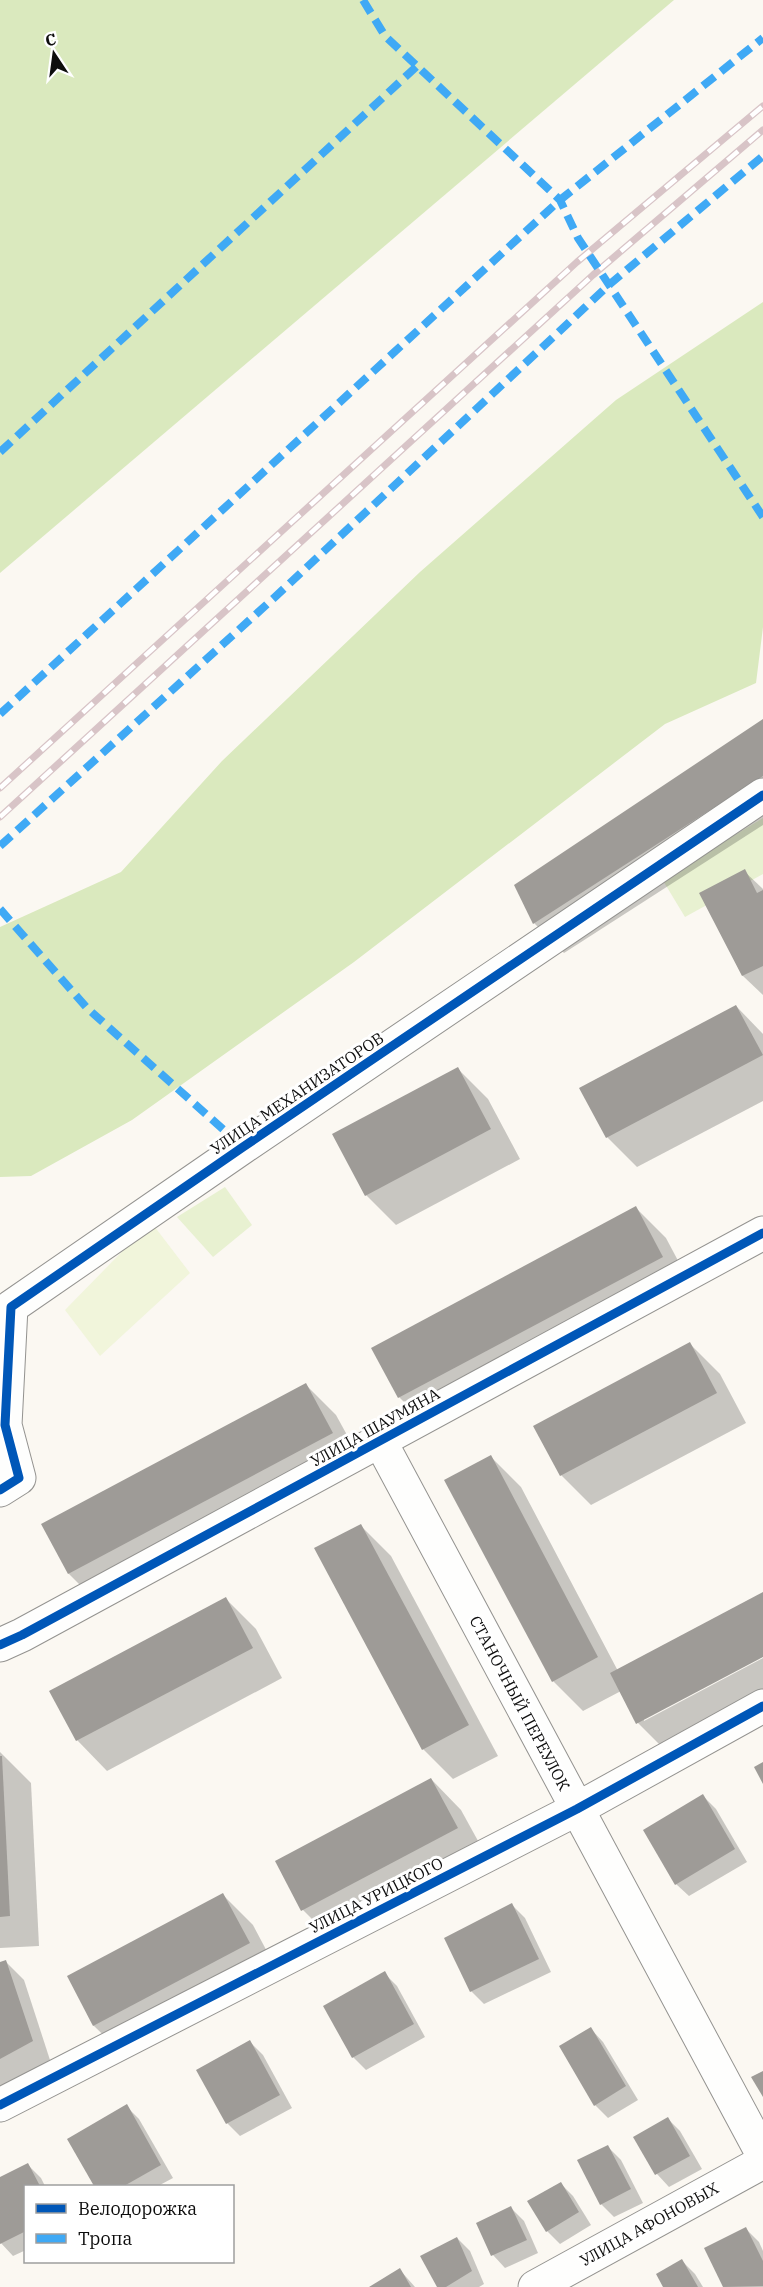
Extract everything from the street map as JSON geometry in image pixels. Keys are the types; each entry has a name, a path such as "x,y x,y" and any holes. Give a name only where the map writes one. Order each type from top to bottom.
{"street":[{"name":"УЛИЦА МЕХАНИЗАТОРОВ","path":"0,1490 19,1478 5,1425 10,1307 763,795"},
{"name":"УЛИЦА ШАУМЯНА","path":"0,1645 763,1233"},
{"name":"СТАНОЧНЫЙ ПЕРЕУЛОК","path":"380,1441 763,2155"},
{"name":"УЛИЦА УРИЦКОГО","path":"0,2105 577,1809 763,1706"},
{"name":"УЛИЦА АФОНОВЫХ","path":"535,2287 763,2162"}],"green space":[{"path":"0,0 674,0 0,573"},
{"path":"763,302 763,627 756,683 665,724 354,962 132,1120 31,1176 0,1177 0,927 121,872 222,761 420,572 616,400"},
{"path":"763,818 763,874 685,917 662,879"},
{"path":"225,1187 252,1225 213,1257 177,1217"},
{"path":"151,1222 190,1273 100,1356 65,1310"}],"building":[{"path":"763,719 763,776 533,924 514,885"},
{"path":"745,869 757,893 763,890 763,966 742,976 699,893"},
{"path":"736,1005 763,1055 606,1138 579,1088"},
{"path":"458,1067 491,1129 365,1196 332,1134"},
{"path":"636,1206 663,1257 398,1398 371,1348"},
{"path":"690,1342 717,1393 560,1476 533,1426"},
{"path":"306,1383 333,1433 68,1574 41,1524"},
{"path":"491,1455 598,1657 552,1682 444,1480"},
{"path":"361,1524 469,1725 422,1750 314,1548"},
{"path":"763,1592 763,1657 636,1724 610,1673"},
{"path":"226,1597 253,1648 76,1741 49,1691"},
{"path":"0,1756 2,1756 10,1916 0,1917"},
{"path":"763,1762 763,1784 754,1767"},
{"path":"431,1778 458,1828 301,1911 275,1861"},
{"path":"703,1794 735,1849 675,1885 643,1830"},
{"path":"223,1893 250,1943 93,2026 67,1976"},
{"path":"512,1903 539,1959 470,1992 444,1938"},
{"path":"6,1960 33,2041 0,2059 0,1962"},
{"path":"385,1971 414,2024 352,2058 323,2006"},
{"path":"591,2027 626,2086 594,2106 559,2046"},
{"path":"250,2040 280,2095 226,2124 196,2070"},
{"path":"763,2071 763,2097 751,2077"},
{"path":"127,2104 161,2165 126,2185 93,2185 67,2139"},
{"path":"668,2117 690,2156 655,2175 633,2137"},
{"path":"608,2145 631,2189 600,2205 577,2160"},
{"path":"28,2163 39,2185 24,2185 24,2232 0,2244 0,2177"},
{"path":"561,2182 579,2212 546,2232 527,2201"},
{"path":"511,2206 527,2240 491,2256 476,2223"},
{"path":"746,2227 763,2261 763,2286 723,2287 704,2248"},
{"path":"457,2237 472,2271 446,2287 437,2287 420,2256"},
{"path":"682,2259 698,2287 663,2287 656,2274"},
{"path":"400,2268 411,2287 369,2287"}],"railway":[{"path":"0,788 577,262 763,106"},
{"path":"0,817 593,275 763,130"}],"marked path":[{"path":"363,0 385,36 560,200 578,238 763,517"},
{"path":"0,714 560,200 763,38"},
{"path":"0,452 417,66"},
{"path":"0,846 275,597 610,284 763,156"},
{"path":"0,909 87,1008 243,1147"}],"cycle path":[{"path":"0,1490 19,1478 5,1425 11,1307 763,795"},
{"path":"0,1645 763,1233"},
{"path":"0,2105 577,1809 763,1706"}]}
